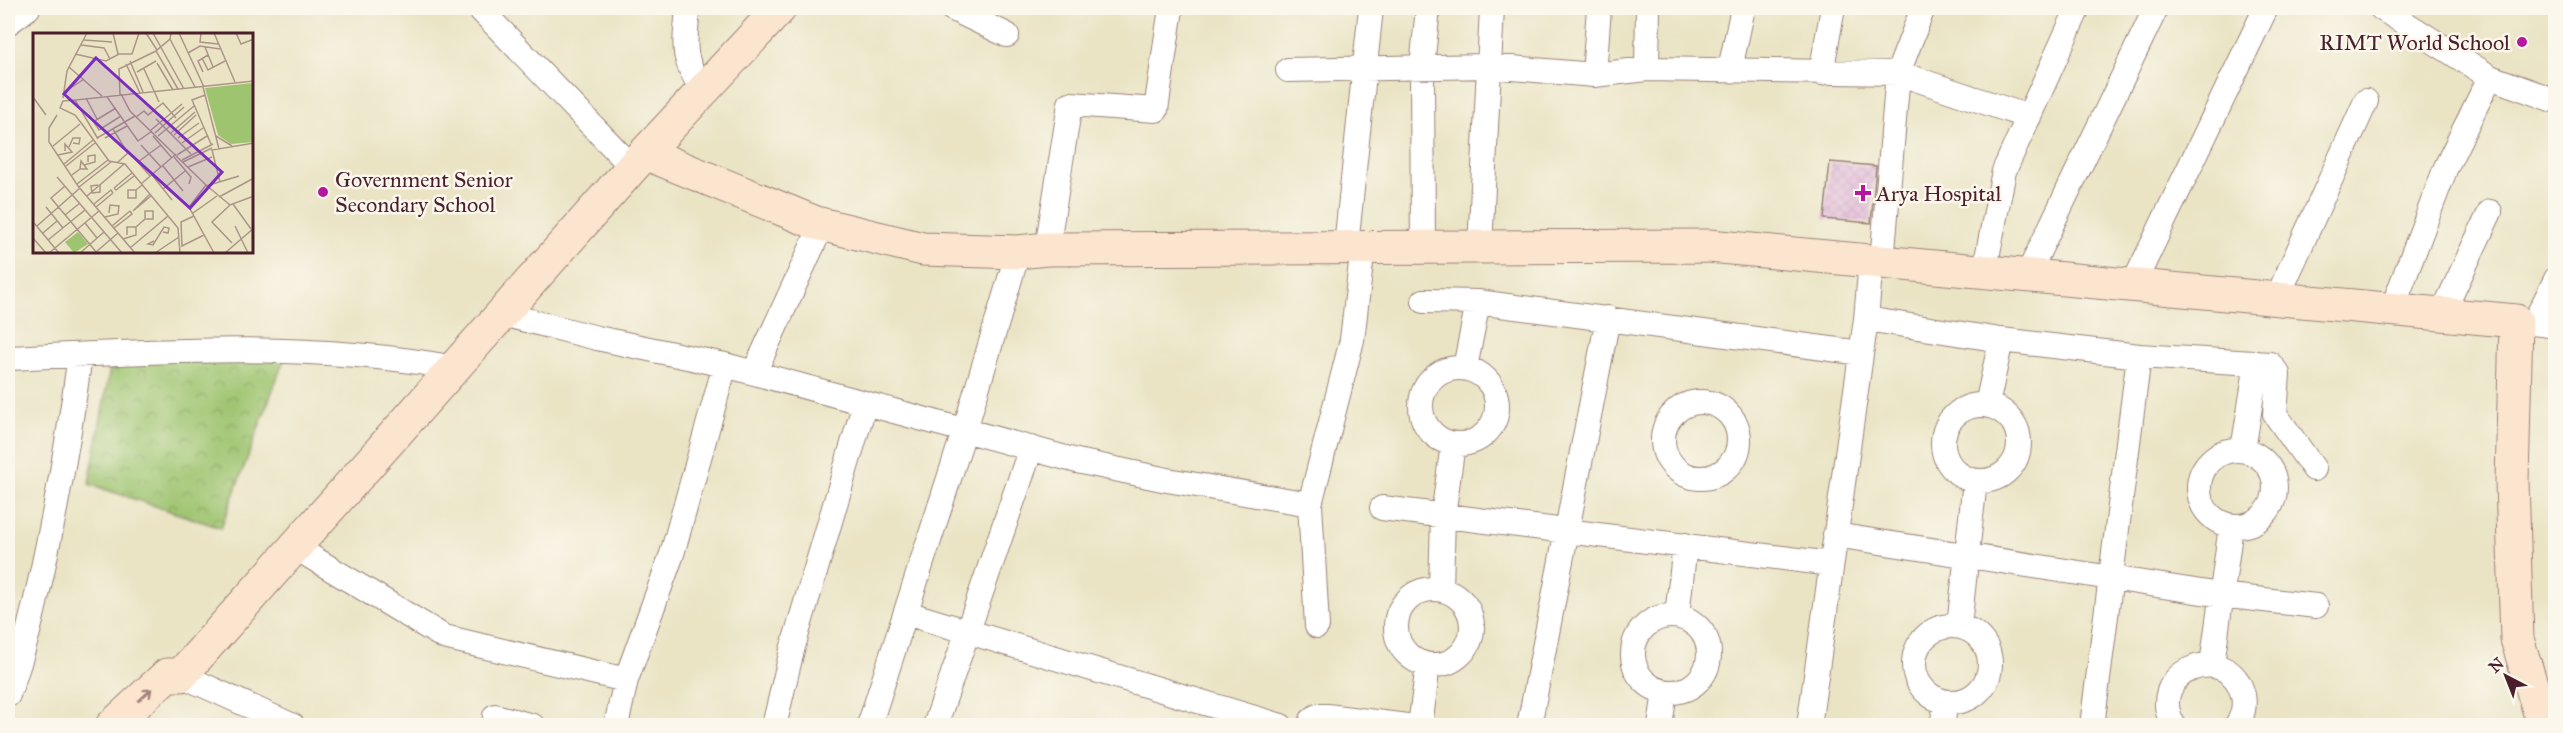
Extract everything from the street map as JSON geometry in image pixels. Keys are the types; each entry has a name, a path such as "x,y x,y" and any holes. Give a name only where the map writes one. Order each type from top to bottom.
{"street":[{"path":"8,23 28,8"},
{"path":"478,8 639,160 822,225 923,249 1033,251 1354,246 1708,246 2535,323"},
{"path":"688,8 685,49 687,68 702,90"},
{"path":"181,675 293,546 455,368 639,160 780,8"},
{"path":"951,8 1007,35"},
{"path":"869,726 965,429 1033,251 1070,104 1156,110 1171,8"},
{"path":"1317,626 1310,504 1352,340 1354,246 1371,8"},
{"path":"1423,247 1422,68 1428,8"},
{"path":"1480,247 1492,8"},
{"path":"1594,75 1599,8"},
{"path":"1647,69 1648,8"},
{"path":"1730,69 1743,8"},
{"path":"1821,73 1833,8"},
{"path":"1809,726 1861,353 1877,262 1898,73 1923,8"},
{"path":"1984,273 2004,171 2078,8"},
{"path":"2027,276 2156,8"},
{"path":"2133,285 2266,8"},
{"path":"2381,8 2490,77 2556,101"},
{"path":"1288,69 1488,66 1594,75 1647,69 1898,73 2029,117"},
{"path":"2393,308 2446,167 2490,77"},
{"path":"2277,298 2366,101"},
{"path":"2442,314 2490,212"},
{"path":"754,373 822,225"},
{"path":"2544,726 2517,639 2512,481 2535,323 2556,279"},
{"path":"1424,301 1478,302 1861,353"},
{"path":"1465,368 1478,302"},
{"path":"502,314 597,339 725,365 1031,448 1167,480 1310,504"},
{"path":"1529,726 1608,318"},
{"path":"1866,319 2001,340 2139,356 2270,364 2278,374 2275,414 2314,469"},
{"path":"1988,405 2001,340"},
{"path":"8,358 216,349 400,357 455,368"},
{"path":"8,695 25,650 46,554 68,450 80,355"},
{"path":"2091,726 2139,356"},
{"path":"2243,450 2257,363"},
{"path":"616,726 626,680 672,554 725,365"},
{"path":"1465,368 1477,372 1490,384 1497,401 1497,412 1494,424 1476,441 1453,444 1440,440 1430,432 1423,420 1421,407 1423,394 1430,382 1446,371 1465,368"},
{"path":"774,726 792,650 865,403"},
{"path":"1975,405 1988,405 2011,418 2020,443 2018,456 2011,468 2001,476 1988,481 1975,481 1963,478 1947,461 1943,437 1954,416 1975,405"},
{"path":"1441,589 1443,516 1453,444"},
{"path":"935,726 1031,448"},
{"path":"2230,450 2243,450 2264,461 2271,471 2275,494 2271,506 2254,523 2230,526 2218,522 2201,502 2198,489 2200,476 2217,455 2230,450"},
{"path":"1959,626 1975,481"},
{"path":"1382,508 1831,564"},
{"path":"2212,665 2230,526"},
{"path":"1835,535 2111,576 2221,595 2316,606"},
{"path":"1677,616 1685,545"},
{"path":"293,546 444,637 626,680"},
{"path":"1441,589 1462,600 1469,610 1472,633 1462,655 1440,665 1428,665 1415,661 1405,653 1398,641 1396,628 1398,615 1405,603 1415,594 1441,589"},
{"path":"906,613 1281,726"},
{"path":"1664,616 1677,616 1698,627 1706,637 1709,660 1698,682 1677,692 1665,692 1652,688 1635,668 1633,655 1635,641 1641,630 1652,621 1664,616"},
{"path":"1945,626 1959,626 1970,629 1987,646 1990,670 1979,691 1958,702 1946,702 1934,698 1923,689 1916,677 1915,658 1922,639 1945,626"},
{"path":"1420,726 1428,665"},
{"path":"2174,726 2169,717 2167,704 2169,691 2176,679 2186,670 2198,665 2212,665 2233,676 2240,686 2243,709 2236,726"},
{"path":"112,726 167,675 181,675 293,726"},
{"path":"146,726 184,690 181,675"},
{"path":"1660,726 1665,692"},
{"path":"1942,726 1946,702"},
{"path":"495,716 533,726"},
{"path":"1312,726 1312,720 1317,716 1407,726"}],"green space":[{"path":"285,357 221,528 89,484 112,358"}],"building":[{"path":"1830,162 1876,166 1871,223 1824,219"}],"place":[{"name":"RIMT World School","path":"2522,42"},
{"name":"Government Senior Secondary School","path":"323,192"},
{"name":"Arya Hospital","path":"1863,193"}]}
